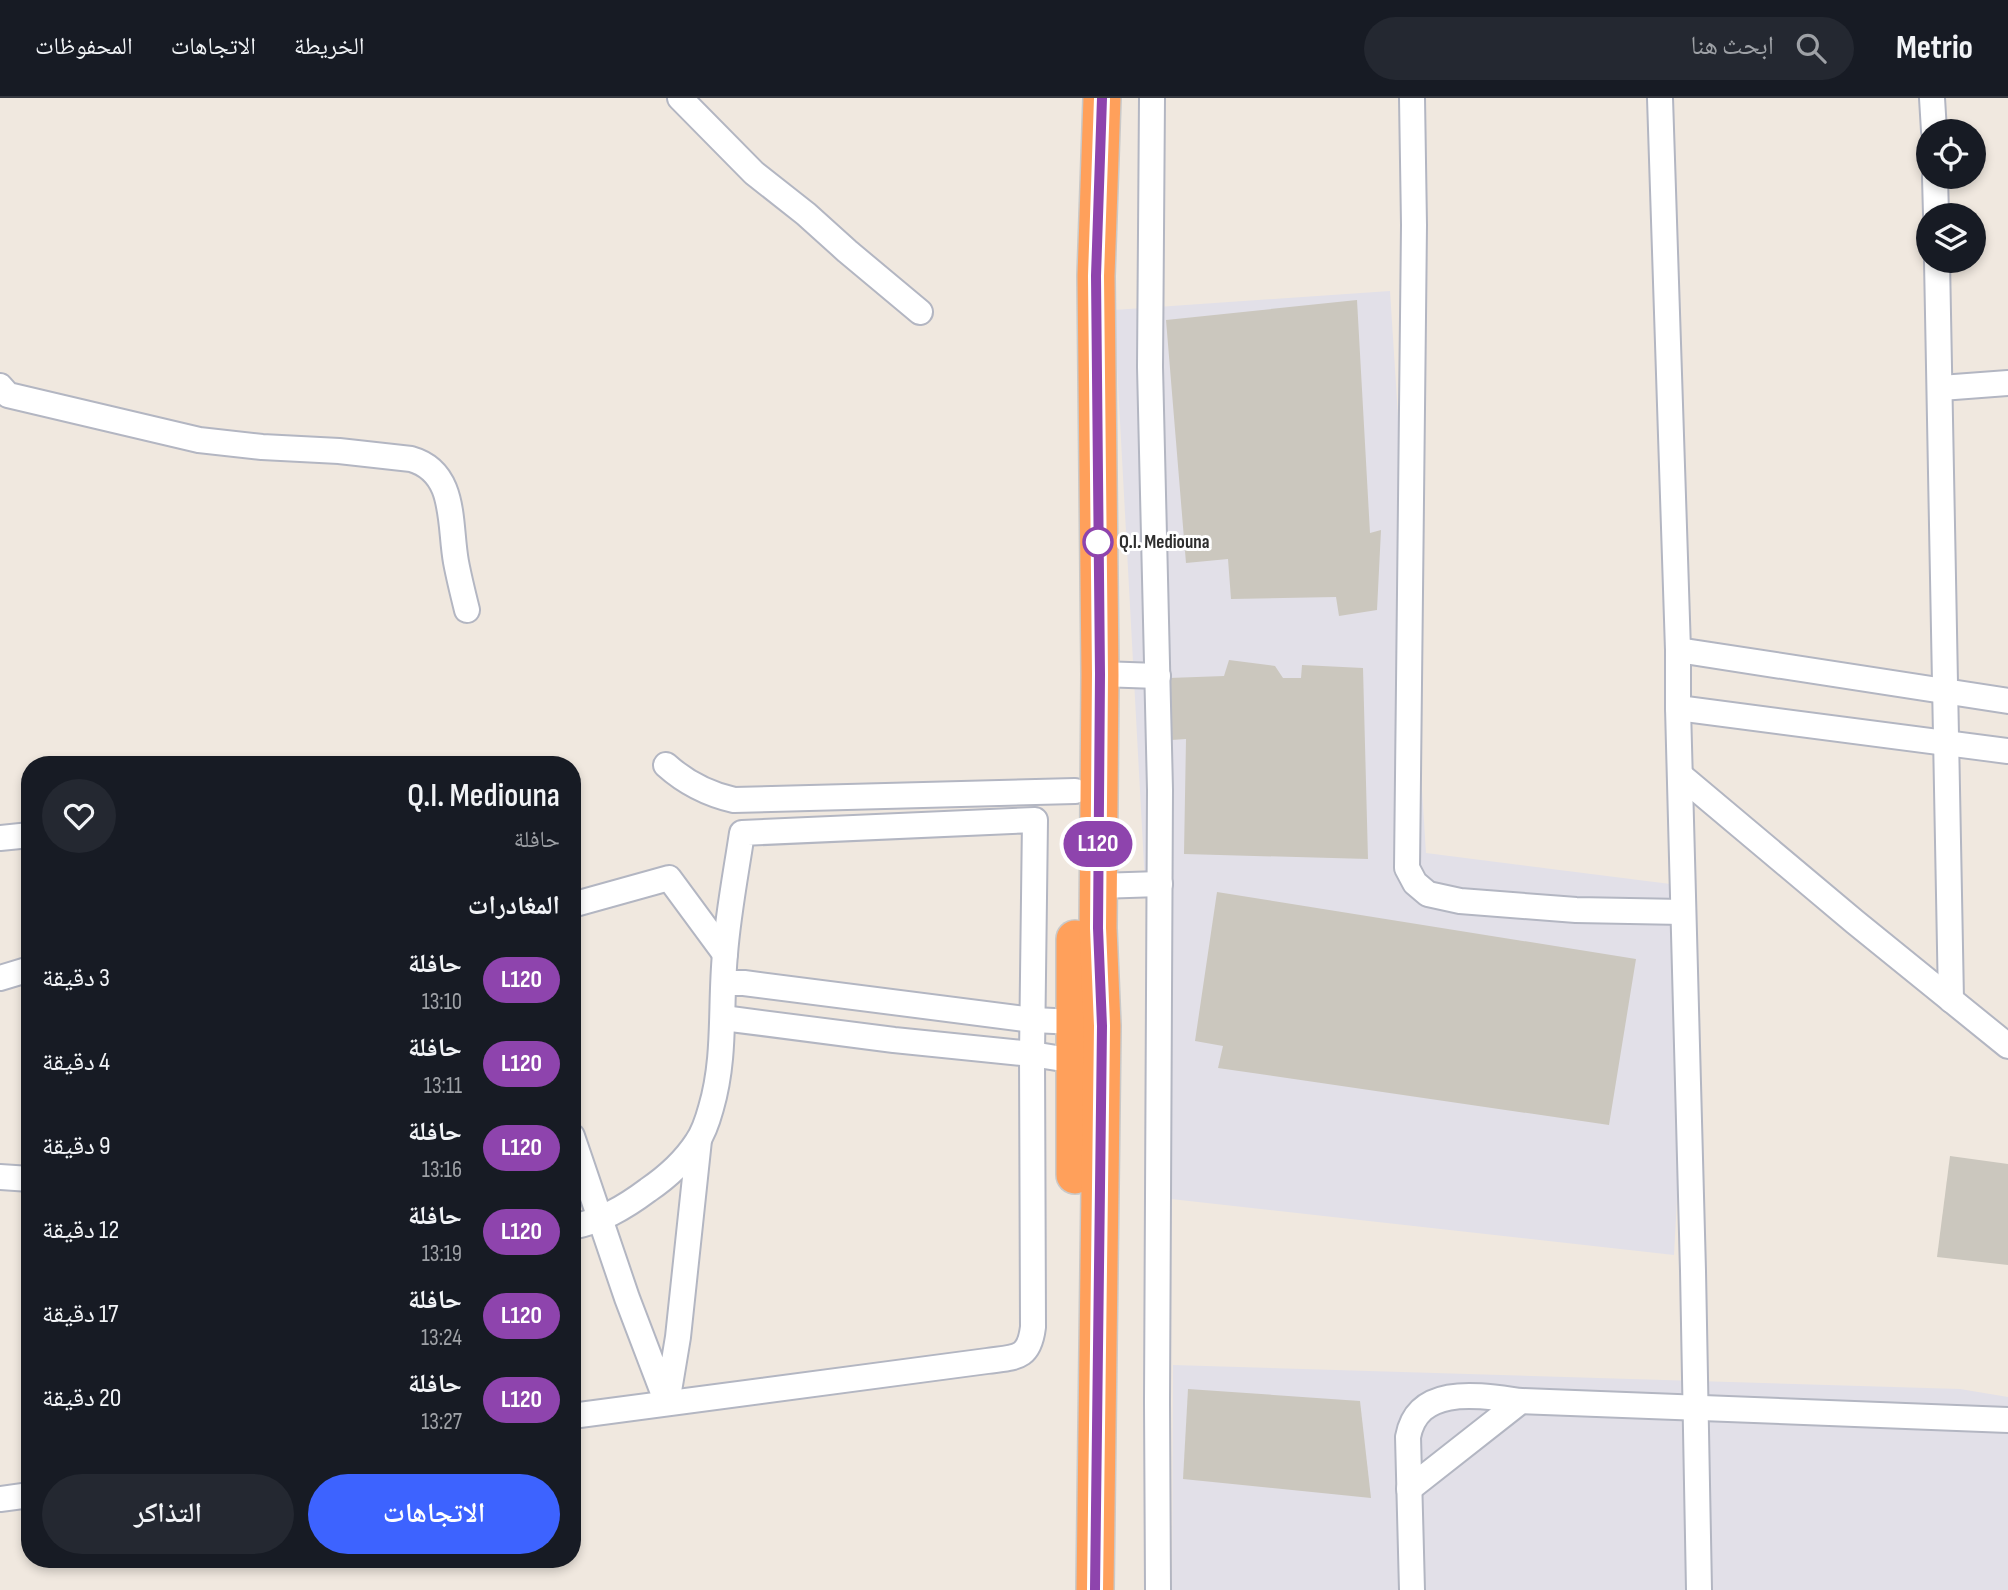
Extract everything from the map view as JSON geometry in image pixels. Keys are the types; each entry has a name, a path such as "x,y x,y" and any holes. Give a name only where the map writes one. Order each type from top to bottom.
{"highway":[{"path":"1075,1590 1078,98"},
{"path":"1095,1590 1102,1026 1098,886 1100,674 1096,276 1102,98"}],"street":[{"path":"680,98 754,173 806,214 919,312"},
{"path":"1152,98 1150,368 1160,884 1158,1590"},
{"path":"1412,98 1407,868 1410,877 1428,894 1460,901 1576,909 1683,912"},
{"path":"1660,98 1678,650 1699,1590"},
{"path":"1932,98 1933,119"},
{"path":"1937,273 1951,1000"},
{"path":"1941,388 2008,383"},
{"path":"0,386 8,395 199,440 262,447 339,450 421,461 436,472 444,489 467,610"},
{"path":"1678,650 2008,701"},
{"path":"1100,674 1158,676"},
{"path":"1678,708 2008,751"},
{"path":"666,765 686,782 734,800 1075,790"},
{"path":"1680,775 1784,864 2008,1046"},
{"path":"581,1225 601,1220 666,1178 699,1140 709,1116 722,1052 724,954 742,833 1035,820 1033,1327 1026,1350 1011,1357 987,1361 581,1415"},
{"path":"0,838 21,836"},
{"path":"581,902 668,878 724,954"},
{"path":"1098,886 1160,884"},
{"path":"0,978 21,972"},
{"path":"724,987 730,983 744,983 1033,1020 1075,1022"},
{"path":"889,1039 895,1003"},
{"path":"723,1018 1075,1061"},
{"path":"667,1403 678,1337 699,1140"},
{"path":"581,1162 627,1298 667,1403"},
{"path":"0,1177 21,1178"},
{"path":"1412,1590 1408,1437 1410,1425 1419,1412 1434,1402 1455,1396 1521,1401 2008,1420"},
{"path":"1409,1489 1521,1401"},
{"path":"0,1499 21,1496"}],"shaded area":[{"path":"1390,291 1426,853 1694,887 1674,1255 1162,1198 1114,310"},
{"path":"1173,1365 1960,1389 2008,1397 2008,1590 1172,1590"}],"building":[{"path":"1357,300 1370,533 1381,530 1377,610 1339,616 1336,597 1231,599 1228,559 1186,563 1166,320"},
{"path":"1229,660 1275,666 1283,678 1301,678 1302,665 1363,668 1368,859 1184,854 1186,739 1171,740 1169,678 1224,676"},
{"path":"1217,892 1636,959 1609,1125 1218,1068 1223,1046 1195,1041"},
{"path":"1950,1156 2008,1164 2008,1265 1937,1257"},
{"path":"1188,1389 1360,1401 1371,1498 1183,1479"}],"bus line":[{"name":"L120","path":"1095,1590 1102,1026 1098,928 1100,674 1096,276 1102,98"}],"place":[{"name":"Q.I. Mediouna","path":"1098,542"}]}
